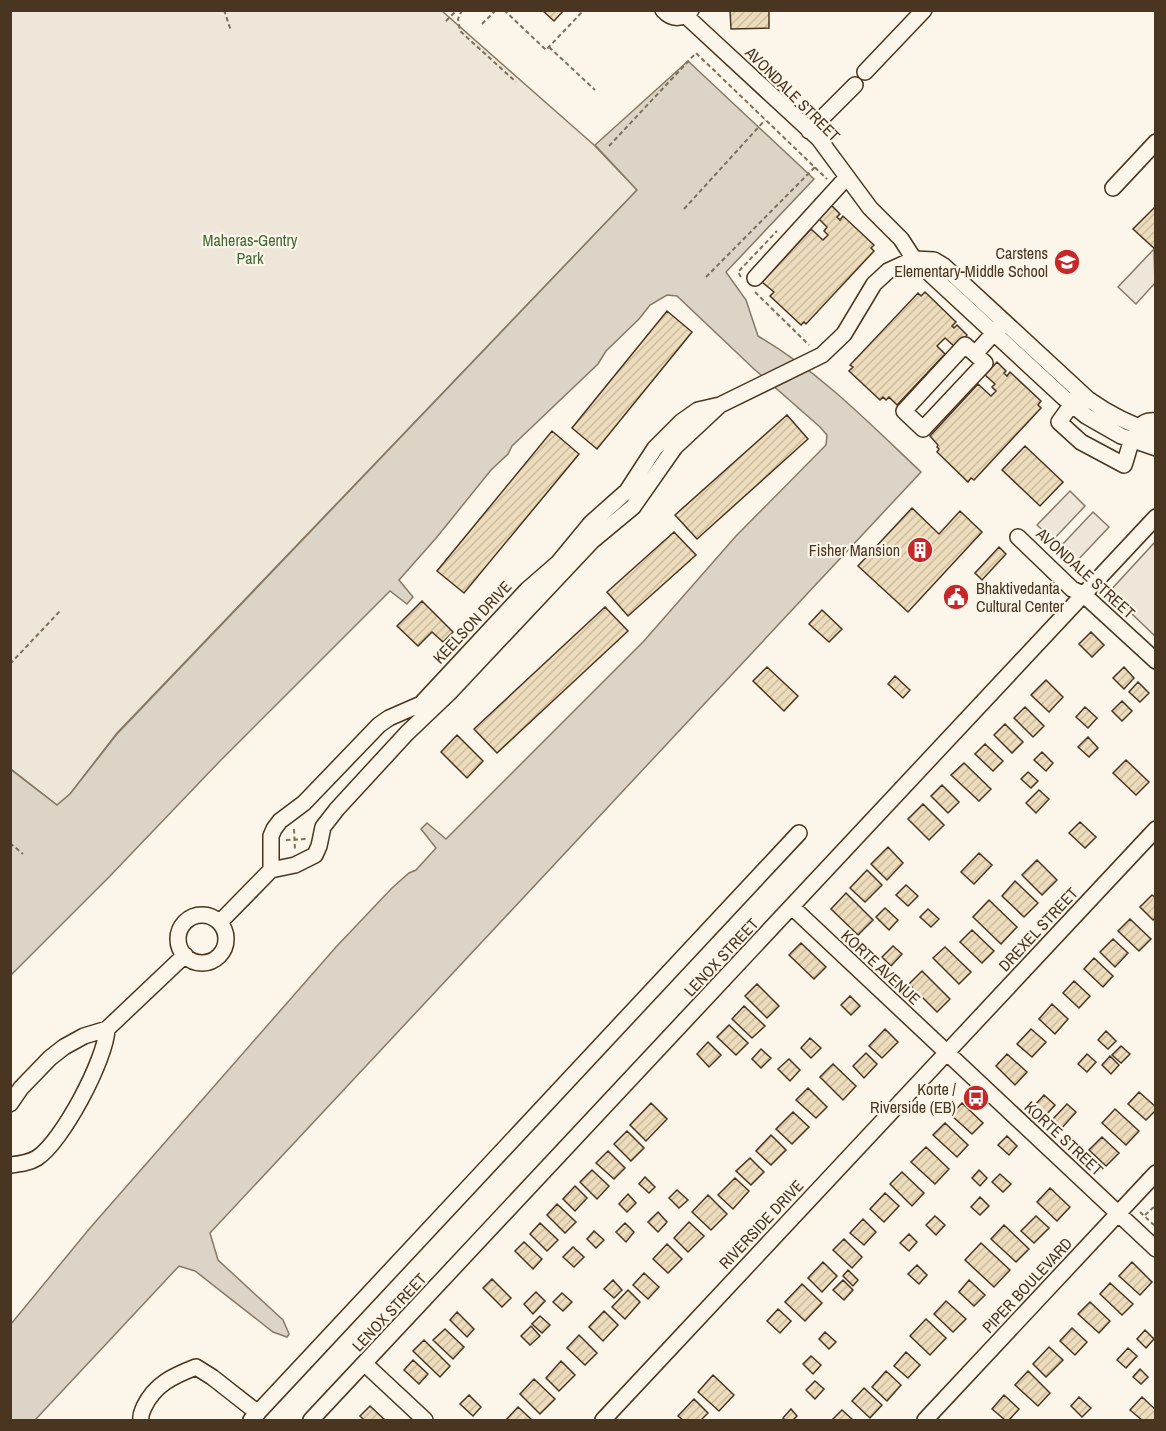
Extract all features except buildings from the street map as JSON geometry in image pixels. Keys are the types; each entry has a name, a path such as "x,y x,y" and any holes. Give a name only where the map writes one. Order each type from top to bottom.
{"street":[{"name":"AVONDALE STREET","path":"663,10 668,16 685,15 819,139 841,183 901,239 914,259 958,288 1076,398 1100,425 1135,433 1155,433"},
{"path":"865,72 924,10"},
{"path":"809,131 855,84"},
{"path":"1113,188 1155,142"},
{"path":"755,278 841,183"},
{"name":"KEELSON DRIVE","path":"720,405 675,447 633,507 592,541 337,809 323,827 320,846 315,855 295,865 271,870 271,836 280,821 304,803 379,725 421,704 527,590 558,563 591,523 627,491 664,438 698,410 720,405 816,359 830,349 844,334 874,284 888,271 914,259"},
{"path":"975,354 999,327"},
{"path":"965,345 975,354 985,363 923,429 904,411 965,345"},
{"path":"1076,398 1059,422 1081,442 1124,465 1135,433 1144,422 1155,421"},
{"name":"AVONDALE STREET","path":"1135,433 1155,448"},
{"name":"LENOX STREET","path":"311,1420 1155,517"},
{"name":"AVONDALE STREET","path":"1018,537 1072,589 1083,594 1155,661"},
{"name":"DREXEL STREET","path":"946,1053 1155,829"},
{"path":"141,1420 140,1416 150,1394 173,1376 196,1367 212,1377 254,1417 799,833"},
{"path":"219,922 271,870"},
{"name":"KORTE AVENUE","path":"792,908 946,1053"},
{"path":"196,915 202,915 215,918 219,922 223,927 226,945 219,956 203,963 185,955 180,948 178,937 185,921 196,915"},
{"path":"10,1104 33,1074 64,1047 93,1032 106,1029 185,955"},
{"path":"10,1165 26,1163 39,1157 56,1137 94,1075 105,1046 106,1029"},
{"name":"KORTE STREET","path":"946,1053 1155,1249"},
{"name":"RIVERSIDE DRIVE","path":"603,1420 946,1053"},
{"name":"PIPER BOULEVARD","path":"925,1420 1155,1173"},
{"path":"364,1364 425,1420"}],"path":[{"path":"224,10 231,31"},
{"path":"446,21 457,10"},
{"path":"462,10 458,20 459,31 516,82"},
{"path":"482,24 496,10"},
{"path":"504,10 546,50 584,10"},
{"path":"549,47 595,90"},
{"path":"609,146 696,53 815,167 841,183"},
{"path":"684,209 765,120"},
{"path":"706,277 815,167"},
{"path":"10,664 60,611"},
{"path":"294,829 295,858"},
{"path":"285,840 315,839"},
{"path":"10,843 23,855"},
{"path":"1129,1202 1155,1227"},
{"path":"1133,1228 1155,1204"}],"green space":[{"name":"Maheras-Gentry Park","path":"11,11 442,11 594,145 637,190 117,733 70,794 57,805 11,769"},
{"path":"1154,249 1155,283 1136,304 1118,287"},
{"path":"1070,491 1085,506 1053,540 1037,525"},
{"path":"1093,512 1109,527 1076,562 1060,547"},
{"path":"1155,542 1155,636 1109,592"}],"shaded area":[{"path":"688,61 814,179 726,272 746,300 758,336 781,350 823,382 921,472 210,1233 218,1260 283,1320 289,1334 287,1337 273,1332 195,1271 179,1266 35,1420 11,1420 11,1324 90,1228 336,947 392,888 416,870 436,848 421,829 427,823 446,839 643,642 736,536 826,445 827,435 820,427 754,369 677,296 667,295 650,305 606,351 598,364 512,446 508,454 491,470 399,580 413,597 407,604 390,591 11,975 10,769 57,805 70,794 117,734 637,190 595,145"}],"place":[{"name":"Carstens Elementary-Middle School","path":"1067,262"},
{"name":"Fisher Mansion","path":"920,550"},
{"name":"Bhaktivedanta Cultural Center","path":"956,597"},
{"name":"Korte / Riverside (EB)","path":"976,1098"}]}
